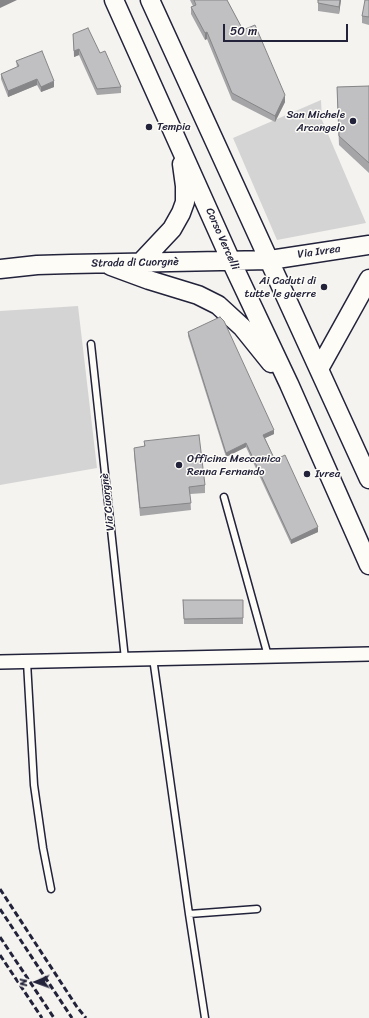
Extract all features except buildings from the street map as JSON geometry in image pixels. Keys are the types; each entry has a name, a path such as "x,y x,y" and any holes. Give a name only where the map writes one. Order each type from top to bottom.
{"main road":[{"name":"Corso Vercelli","path":"114,0 231,261 289,384 369,565"},
{"path":"150,0 369,479"},
{"path":"141,262 172,230 185,202 185,186 180,146"},
{"name":"Via Ivrea","path":"270,260 303,254 369,246"},
{"name":"Strada di Cuorgnè","path":"0,269 37,265 270,260"},
{"path":"105,264 149,280 198,295 218,305 242,327 289,384"},
{"path":"319,369 369,279"}],"street":[{"path":"0,662 369,654"}],"lane":[{"name":"Via Cuorgnè","path":"91,344 125,659"},
{"path":"224,497 268,656"},
{"path":"153,658 205,1018"},
{"path":"27,662 34,785 43,848 52,889"},
{"path":"189,914 257,909"}],"shaded area":[{"path":"321,100 322,120 366,223 277,240 233,138"},
{"path":"78,306 97,468 0,485 0,311"}],"railway":[{"path":"0,889 77,1007 86,1018"},
{"path":"0,909 72,1018"},
{"path":"0,937 54,1018"},
{"path":"0,955 42,1018"}],"place":[{"name":"San Michele Arcangelo","path":"353,121"},
{"name":"Tempia","path":"149,127"},
{"name":"Ai Caduti di tutte le guerre","path":"324,287"},
{"name":"Officina Meccanica Renna Fernando","path":"179,465"},
{"name":"Ivrea","path":"307,474"}]}
